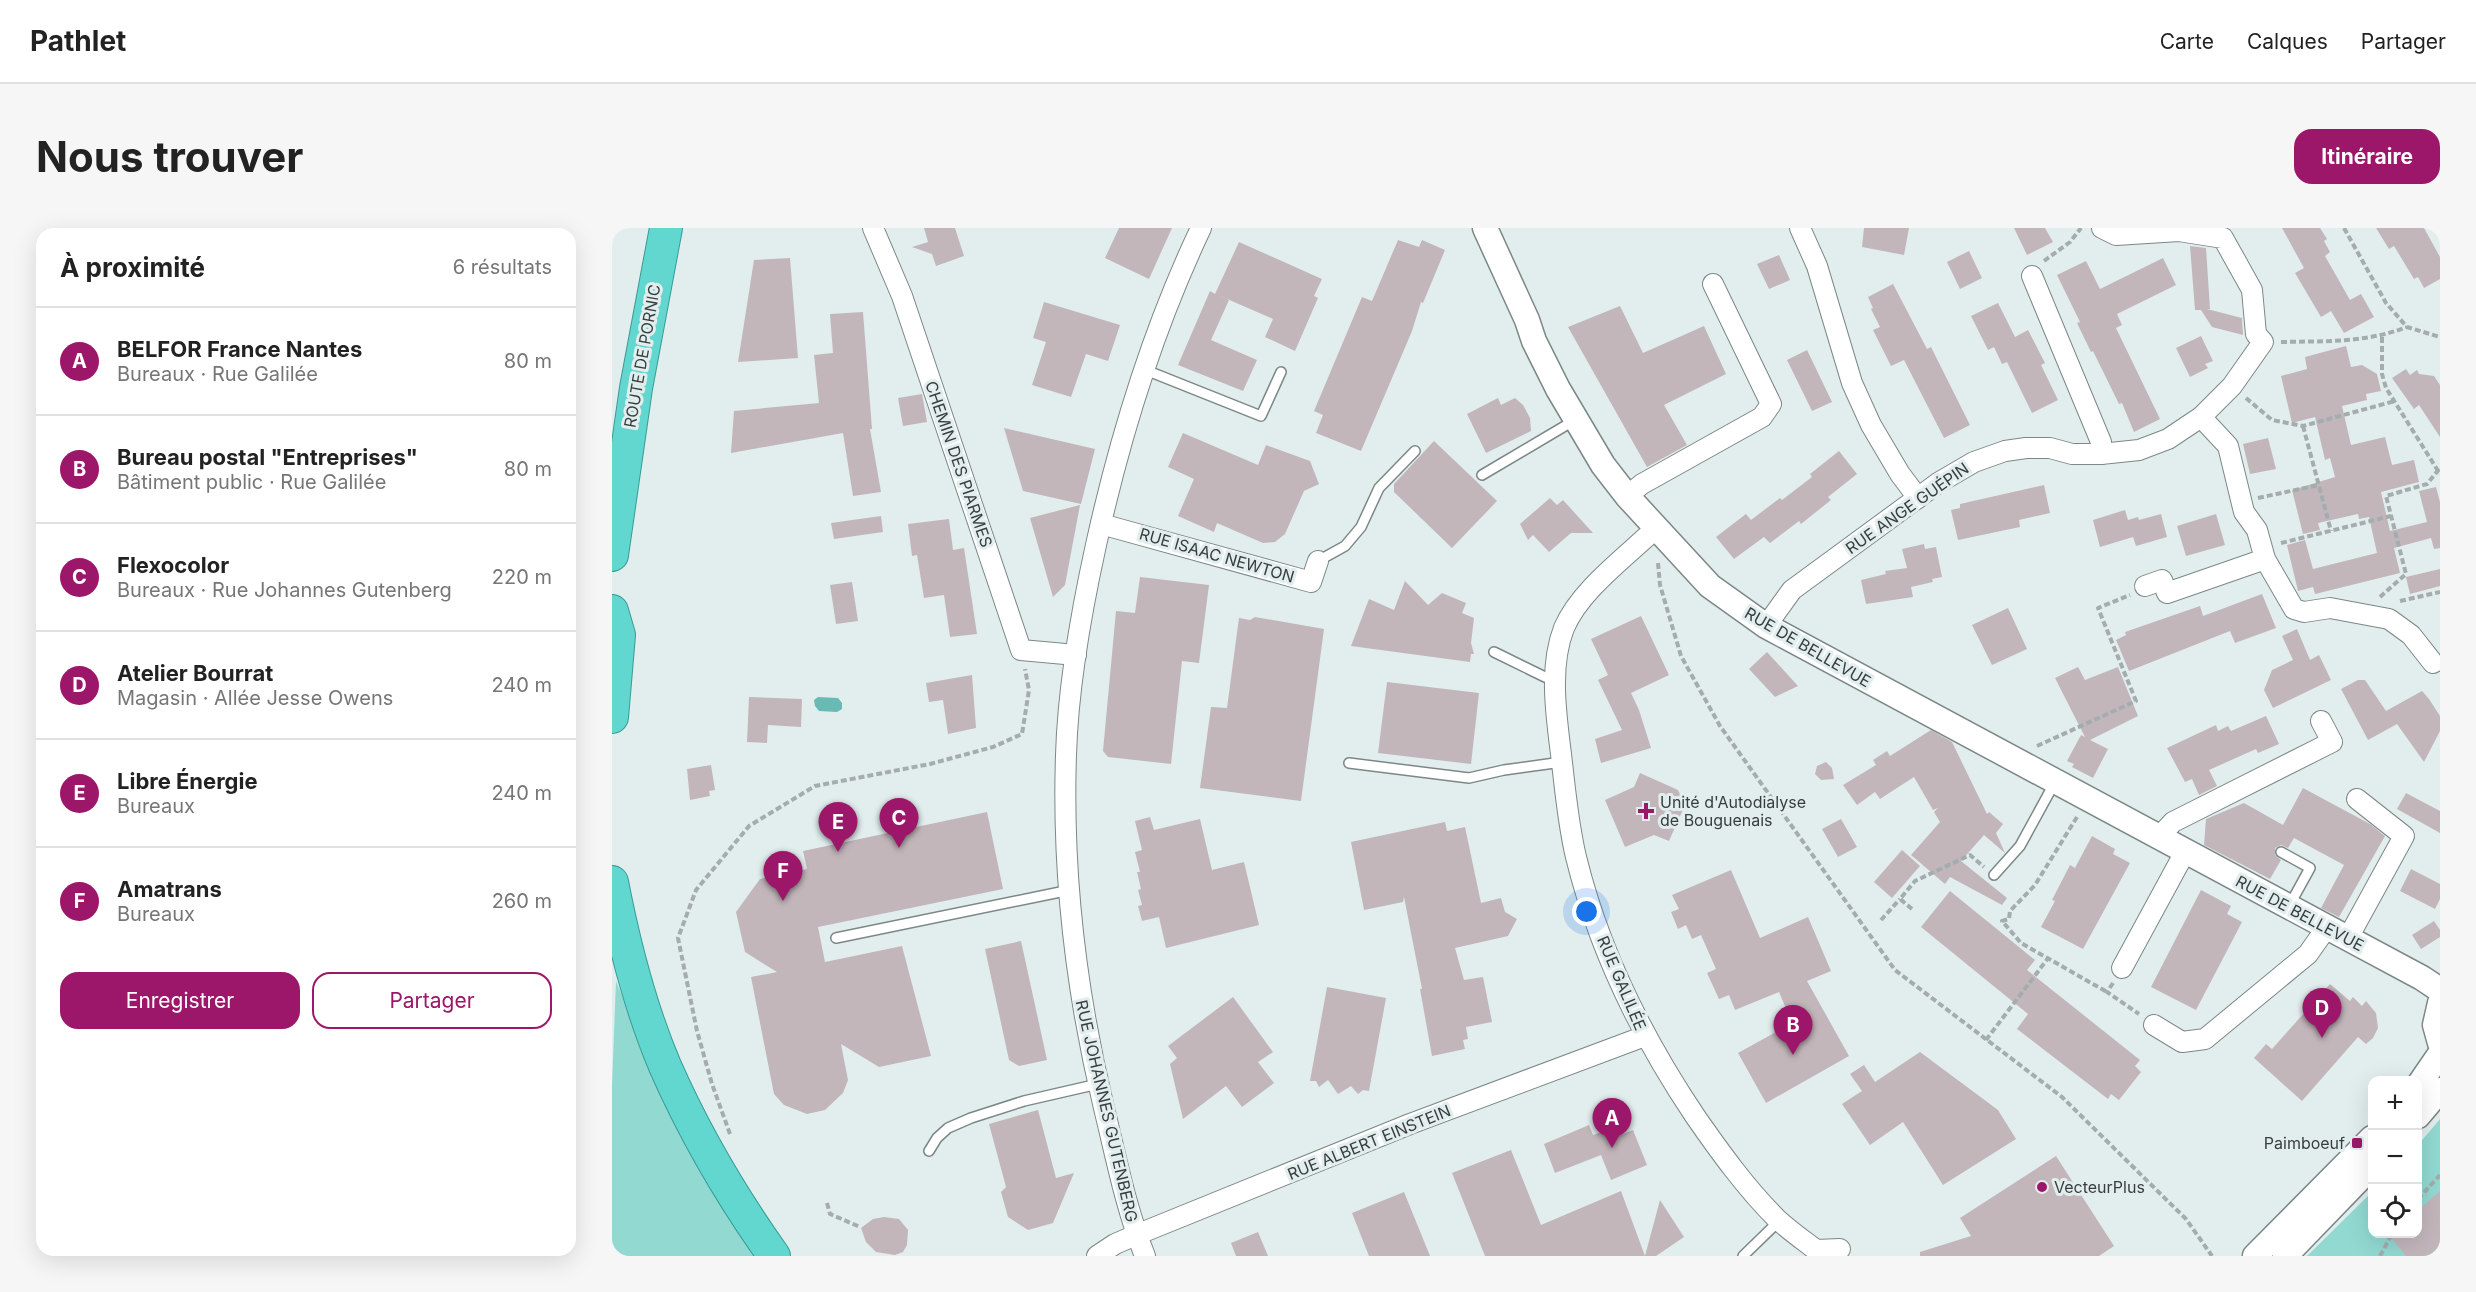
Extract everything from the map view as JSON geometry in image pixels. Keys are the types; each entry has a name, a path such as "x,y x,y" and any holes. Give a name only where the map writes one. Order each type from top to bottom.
{"highway":[{"name":"ROUTE DE PORNIC","path":"612,555 634,400 666,228"},
{"path":"612,611 619,635 612,717"},
{"path":"612,882 630,964 665,1065 721,1173 774,1256"}],"street":[{"name":"CHEMIN DES PIARMES","path":"873,228 902,296 1021,650"},
{"name":"RUE JOHANNES GUTENBERG","path":"1145,1256 1136,1235 1098,1084 1081,1001 1072,933 1066,835 1066,754 1076,655 1104,502 1143,369 1201,228"},
{"name":"RUE DE BELLEVUE","path":"1485,228 1527,320 1534,341 1575,420 1603,465 1627,496 1710,586 1766,626 2056,780 2158,838 2289,906 2440,990"},
{"path":"1800,228 1817,266 1852,384 1877,435 1900,474 1918,498"},
{"path":"2102,228 2116,235 2179,231 2223,238 2252,290 2256,334 2263,342"},
{"path":"2032,276 2101,442 2101,454"},
{"path":"1627,496 1642,484 1762,417 1771,404 1713,284"},
{"name":"RUE ANGE GUÉPIN","path":"1766,626 1792,590 1918,498 1974,462 2005,452 2049,448 2072,454 2101,454 2149,447 2168,439 2201,417 2232,386 2263,342"},
{"path":"2201,417 2228,446 2244,512 2257,530 2263,554 2294,609 2304,612 2330,608 2389,620 2411,635 2433,663"},
{"name":"RUE ISAAC NEWTON","path":"1101,524 1311,582 1318,561"},
{"name":"RUE GALILÉE","path":"1656,528 1580,603 1564,627 1557,656 1558,725 1576,856 1590,907 1612,965 1645,1036 1713,1143 1752,1193 1779,1221 1816,1250 1840,1249"},
{"path":"2145,586 2162,580 2167,593 2263,554"},
{"path":"1021,650 1076,655"},
{"path":"2158,838 2173,822 2332,742 2321,721"},
{"path":"2154,1024 2182,1042 2205,1039 2337,933 2404,836 2357,799"},
{"path":"2122,968 2185,852"},
{"path":"2440,1003 2435,1025 2440,1043"},
{"name":"RUE ALBERT EINSTEIN","path":"1097,1256 1115,1244 1136,1235 1410,1124 1645,1036"},
{"path":"2422,1080 2440,1054"},
{"path":"2422,1111 2440,1090"},
{"path":"2255,1256 2368,1143"},
{"path":"2285,1256 2368,1171"}],"lane":[{"path":"1143,369 1261,416 1281,372"},
{"path":"1482,475 1575,420"},
{"path":"1318,561 1345,546 1361,527 1379,488 1415,451"},
{"path":"1494,652 1545,677 1556,679"},
{"path":"1349,764 1469,778 1504,770 1562,762"},
{"path":"1994,875 2020,846 2056,780"},
{"path":"2281,852 2310,868 2289,906"},
{"path":"836,938 1070,890"},
{"path":"929,1151 937,1138 948,1128 971,1118 1024,1101 1098,1084"},
{"path":"1743,1256 1779,1221"}],"path":[{"path":"2032,276 2034,268 2070,242 2081,228"},
{"path":"2344,228 2386,303 2407,327 2440,337"},
{"path":"2263,342 2331,341 2382,337 2407,327"},
{"path":"2360,613 2406,574 2386,496 2427,484 2439,471 2386,388 2382,374 2382,337"},
{"path":"2232,386 2272,420 2303,426 2395,401"},
{"path":"2303,426 2331,531"},
{"path":"2241,502 2319,485"},
{"path":"2263,554 2331,531 2391,516"},
{"path":"1656,528 1660,585 1681,656 1720,726 1895,970 2062,1097 2186,1219 2212,1256"},
{"path":"2011,758 2136,701 2098,608 2128,597 2145,586"},
{"path":"2381,596 2402,602 2440,592"},
{"path":"733,1140 712,1084 700,1041 678,938 696,890 748,826 815,786 930,764 993,747 1022,734 1029,690 1021,650"},
{"path":"2089,799 2035,885 2010,911 2009,919 2002,921 2021,943 2107,992 2154,1024"},
{"path":"1881,920 1914,881 1970,855 1994,875"},
{"path":"1900,900 1911,909"},
{"path":"1986,1040 2049,957"},
{"path":"2107,992 2122,968"},
{"path":"2422,1195 2440,1175"},
{"path":"827,1203 830,1214 861,1227"},
{"path":"2380,1256 2389,1238"}],"shaded area":[{"path":"818,697 838,698 842,703 842,709 837,712 819,711 814,700"},
{"path":"616,981 668,1109 757,1256 612,1256 612,1085"},
{"path":"2440,1119 2440,1256 2307,1256 2368,1196 2368,1238 2422,1238 2422,1140"}],"building":[{"path":"924,228 955,228 964,256 936,266 932,254 912,247 928,242"},
{"path":"1119,228 1172,228 1149,279 1105,258"},
{"path":"1864,228 1909,228 1904,255 1862,247"},
{"path":"2014,228 2045,228 2053,242 2027,255"},
{"path":"2282,228 2320,228 2327,239 2324,241 2330,252 2325,256 2350,300 2361,294 2374,317 2344,333 2331,311 2321,317 2295,273 2304,268"},
{"path":"2376,228 2424,228 2440,257 2440,279 2424,288 2418,277 2414,279 2394,246 2389,249"},
{"path":"1398,240 1419,247 1422,240 1445,250 1423,303 1421,302 1412,331 1361,451 1316,433 1323,415 1314,411 1362,297 1372,301"},
{"path":"1239,242 1322,279 1314,296 1318,298 1295,351 1265,337 1273,319 1218,295 1229,300 1211,340 1257,360 1243,391 1178,365 1210,291 1215,294"},
{"path":"2190,246 2206,248 2210,309 2207,309 2242,318 2243,335 2212,327 2201,310 2195,310"},
{"path":"1969,251 1982,278 1960,289 1947,262"},
{"path":"1779,255 1790,280 1769,289 1757,264"},
{"path":"790,258 798,358 738,362 754,260"},
{"path":"2163,258 2176,285 2117,314 2122,325 2116,328 2160,419 2134,432 2122,403 2119,404 2093,351 2091,352 2077,323 2080,322 2057,275 2086,261 2100,289"},
{"path":"1893,284 1927,349 1931,347 1970,425 1944,438 1904,360 1891,366 1873,330 1880,327 1868,297"},
{"path":"1044,302 1120,325 1108,361 1086,354 1071,397 1032,385 1046,342 1033,338"},
{"path":"1998,303 2015,337 2028,330 2045,363 2041,365 2058,400 2032,413 2007,362 2002,364 1994,347 1988,350 1971,316"},
{"path":"1620,306 1643,353 1704,326 1726,374 1664,405 1687,445 1647,467 1568,327"},
{"path":"863,312 872,429 870,429 881,492 853,496 843,433 731,453 734,411 819,403 814,355 833,353 830,314"},
{"path":"2201,336 2213,361 2205,364 2208,368 2190,377 2176,348"},
{"path":"2346,346 2351,367 2362,365 2377,374 2381,391 2366,394 2367,400 2342,406 2351,445 2385,437 2392,465 2414,460 2419,482 2381,492 2390,531 2427,522 2419,491 2436,487 2440,502 2440,548 2434,549 2431,538 2394,548 2400,573 2315,594 2313,587 2298,591 2287,545 2305,540 2313,569 2377,553 2369,517 2359,519 2358,514 2318,523 2320,530 2303,534 2292,490 2335,477 2330,458 2325,460 2315,417 2292,423 2281,376 2307,369 2305,357"},
{"path":"1807,350 1832,402 1812,411 1787,360"},
{"path":"2406,369 2410,375 2417,370 2419,374 2434,376 2440,385 2440,437 2419,405 2414,409 2392,378"},
{"path":"922,394 927,422 903,426 898,398"},
{"path":"1498,398 1501,405 1515,398 1523,405 1530,418 1531,431 1486,453 1467,414"},
{"path":"1004,428 1095,449 1081,504 1023,491"},
{"path":"1183,433 1258,465 1266,445 1310,461 1319,484 1304,491 1285,534 1275,542 1263,543 1217,523 1214,532 1178,516 1194,479 1168,467"},
{"path":"2268,438 2276,469 2250,474 2243,444"},
{"path":"1434,441 1497,501 1452,548 1394,492 1394,484"},
{"path":"1839,451 1857,474 1828,497 1831,500 1801,524 1799,521 1770,543 1764,537 1734,559 1716,537 1746,514 1751,520 1780,498 1782,500 1812,477 1810,474"},
{"path":"2044,485 2050,513 2019,520 2020,527 1958,540 1951,510 1960,508 1960,504"},
{"path":"1550,498 1557,505 1563,500 1593,533 1571,533 1549,552 1533,535 1528,540 1520,524"},
{"path":"1080,505 1065,585 1053,597 1030,518"},
{"path":"2125,510 2128,520 2138,517 2139,520 2161,514 2167,537 2136,546 2133,537 2100,547 2093,520"},
{"path":"2216,514 2225,545 2186,556 2177,526"},
{"path":"881,516 883,532 834,539 831,523"},
{"path":"949,519 953,550 964,548 977,634 950,637 944,595 924,598 917,555 912,556 908,524"},
{"path":"1924,544 1925,549 1936,547 1942,577 1932,579 1933,582 1911,587 1913,597 1866,604 1861,580 1886,574 1885,571 1907,568 1902,549"},
{"path":"2440,569 2440,586 2410,594 2406,577"},
{"path":"1140,577 1209,585 1199,663 1182,661 1171,764 1108,757 1103,751 1116,611 1135,613"},
{"path":"1405,581 1428,605 1442,593 1466,603 1462,613 1474,618 1471,643 1474,654 1471,654 1470,662 1351,646 1369,599 1394,610"},
{"path":"852,582 858,621 836,624 830,585"},
{"path":"2262,594 2276,628 2235,643 2230,631 2129,671 2116,640 2126,635 2125,632 2200,606 2203,616"},
{"path":"2008,608 2027,649 1992,665 1972,625"},
{"path":"1641,616 1669,675 1631,693 1651,748 1601,763 1595,739 1622,730 1598,680 1608,675 1591,639"},
{"path":"1255,617 1324,629 1301,801 1200,788 1211,707 1227,708 1239,618 1250,620"},
{"path":"2297,629 2310,660 2319,655 2331,680 2273,708 2264,690 2272,670 2293,660 2282,636"},
{"path":"1767,652 1798,686 1775,697 1749,669"},
{"path":"2078,667 2085,680 2118,667 2138,716 2090,740 2108,749 2093,778 2072,767 2074,764 2067,761 2081,735 2085,737 2055,678"},
{"path":"972,675 976,728 948,734 943,700 929,702 926,683"},
{"path":"2358,680 2365,680 2386,711 2422,691 2429,699 2440,716 2440,731 2424,762 2397,724 2368,740 2341,689"},
{"path":"1387,682 1479,693 1471,764 1378,753"},
{"path":"749,697 802,699 801,727 768,725 767,743 747,742"},
{"path":"2266,716 2279,744 2258,753 2256,749 2209,770 2217,786 2199,795 2192,779 2185,782 2167,748 2216,725 2218,731 2228,726 2231,731"},
{"path":"1931,730 1952,742 1987,814 1989,812 2003,824 1996,833 2005,853 1984,835 1961,861 2007,898 2002,905 1950,877 1945,884 1911,855 1940,822 1934,812 1938,808 1933,810 1914,777 1880,799 1875,792 1857,805 1843,785 1876,765 1873,760 1887,751 1890,756"},
{"path":"1826,762 1832,768 1834,779 1821,780 1815,774 1817,766"},
{"path":"711,765 715,790 709,791 710,796 690,800 687,769"},
{"name":"Unité d'Autodialyse de Bouguenais","path":"1640,773 1678,790 1685,805 1669,841 1654,835 1625,847 1605,800 1634,787"},
{"path":"2303,788 2370,824 2385,836 2339,917 2321,908 2344,865 2294,838 2288,848 2281,845 2275,848 2275,855 2281,860 2270,879 2204,845 2206,819 2244,803 2283,825"},
{"path":"2406,793 2440,811 2440,833 2397,809"},
{"path":"987,812 1003,889 818,927 825,962 902,946 931,1056 879,1067 841,1044 848,1080 843,1093 825,1110 807,1114 784,1105 774,1094 751,977 777,972 745,952 736,912 760,879 807,869 803,851"},
{"path":"1150,817 1154,830 1200,819 1212,870 1244,862 1259,925 1166,948 1159,917 1142,921 1138,906 1142,905 1138,890 1141,889 1137,872 1140,872 1135,852 1142,850 1135,821"},
{"path":"1841,819 1857,847 1838,857 1822,829"},
{"path":"1445,822 1447,831 1465,827 1481,903 1501,898 1505,912 1517,919 1508,936 1455,948 1464,980 1483,977 1492,1022 1466,1027 1468,1039 1463,1040 1465,1049 1432,1056 1404,897 1403,902 1364,910 1351,842"},
{"path":"2092,836 2115,849 2113,854 2130,863 2083,949 2041,927 2070,865 2075,868"},
{"path":"1902,850 1920,866 1892,898 1874,882"},
{"path":"2411,869 2440,884 2440,899 2435,909 2400,891"},
{"path":"1731,870 1760,938 1808,917 1831,971 1807,981 1849,1056 1766,1103 1738,1053 1792,1023 1779,992 1735,1010 1729,995 1719,999 1707,973 1716,969 1701,935 1692,939 1686,925 1678,929 1671,912 1679,909 1672,895"},
{"path":"2201,890 2231,906 2227,914 2242,922 2196,1010 2151,987"},
{"path":"1950,891 2035,960 2027,970 2140,1060 2135,1066 2141,1072 2119,1100 2111,1094 2108,1099 2017,1029 2028,1014 1921,927"},
{"path":"2434,921 2440,930 2440,937 2421,949 2412,935"},
{"path":"1021,941 1047,1060 1019,1066 1009,1060 985,949"},
{"path":"2330,984 2350,1001 2353,997 2362,1006 2366,1001 2376,1013 2378,1028 2373,1038 2366,1044 2358,1037 2302,1101 2254,1058 2266,1044 2272,1049"},
{"path":"1327,987 1386,998 1369,1091 1363,1090 1358,1094 1351,1086 1338,1094 1328,1080 1319,1087 1316,1081 1310,1081"},
{"path":"1233,997 1273,1052 1258,1062 1274,1083 1242,1107 1226,1086 1183,1119 1170,1064 1177,1058 1168,1046"},
{"path":"1920,1052 1998,1110 2016,1139 1943,1185 1903,1122 1870,1145 1842,1104 1862,1091 1850,1074 1864,1065 1875,1082"},
{"path":"1038,1110 1056,1178 1074,1173 1053,1223 1028,1230 1008,1217 1001,1192 1006,1187 989,1124"},
{"path":"1589,1125 1593,1135 1609,1129 1613,1138 1633,1130 1647,1165 1611,1180 1601,1155 1555,1173 1544,1144"},
{"path":"1511,1150 1541,1225 1621,1191 1645,1256 1485,1256 1452,1173"},
{"name":"VecteurPlus","path":"2056,1156 2114,1246 2099,1256 1920,1256 1920,1252 1971,1236 1960,1218"},
{"path":"2440,1191 2440,1256 2406,1256 2391,1238 2422,1238 2422,1207"},
{"path":"1404,1192 1430,1256 1369,1256 1352,1213"},
{"path":"1660,1200 1684,1237 1656,1256 1645,1256"},
{"path":"884,1217 899,1219 908,1230 907,1245 903,1252 895,1255 876,1252 866,1242 861,1228 873,1219"},
{"path":"1258,1232 1268,1256 1236,1256 1231,1243"}],"place":[{"name":"Unité d'Autodialyse de Bouguenais","path":"1646,811"},
{"name":"Flexocolor","path":"899,848"},
{"name":"Libre Énergie","path":"838,852"},
{"name":"Amatrans","path":"783,901"},
{"name":"Atelier Bourrat","path":"2322,1038"},
{"name":"Bureau postal \"Entreprises\"","path":"1793,1055"},
{"name":"Paimboeuf","path":"2357,1143"},
{"name":"BELFOR France Nantes","path":"1612,1148"},
{"name":"VecteurPlus","path":"2042,1187"}]}
